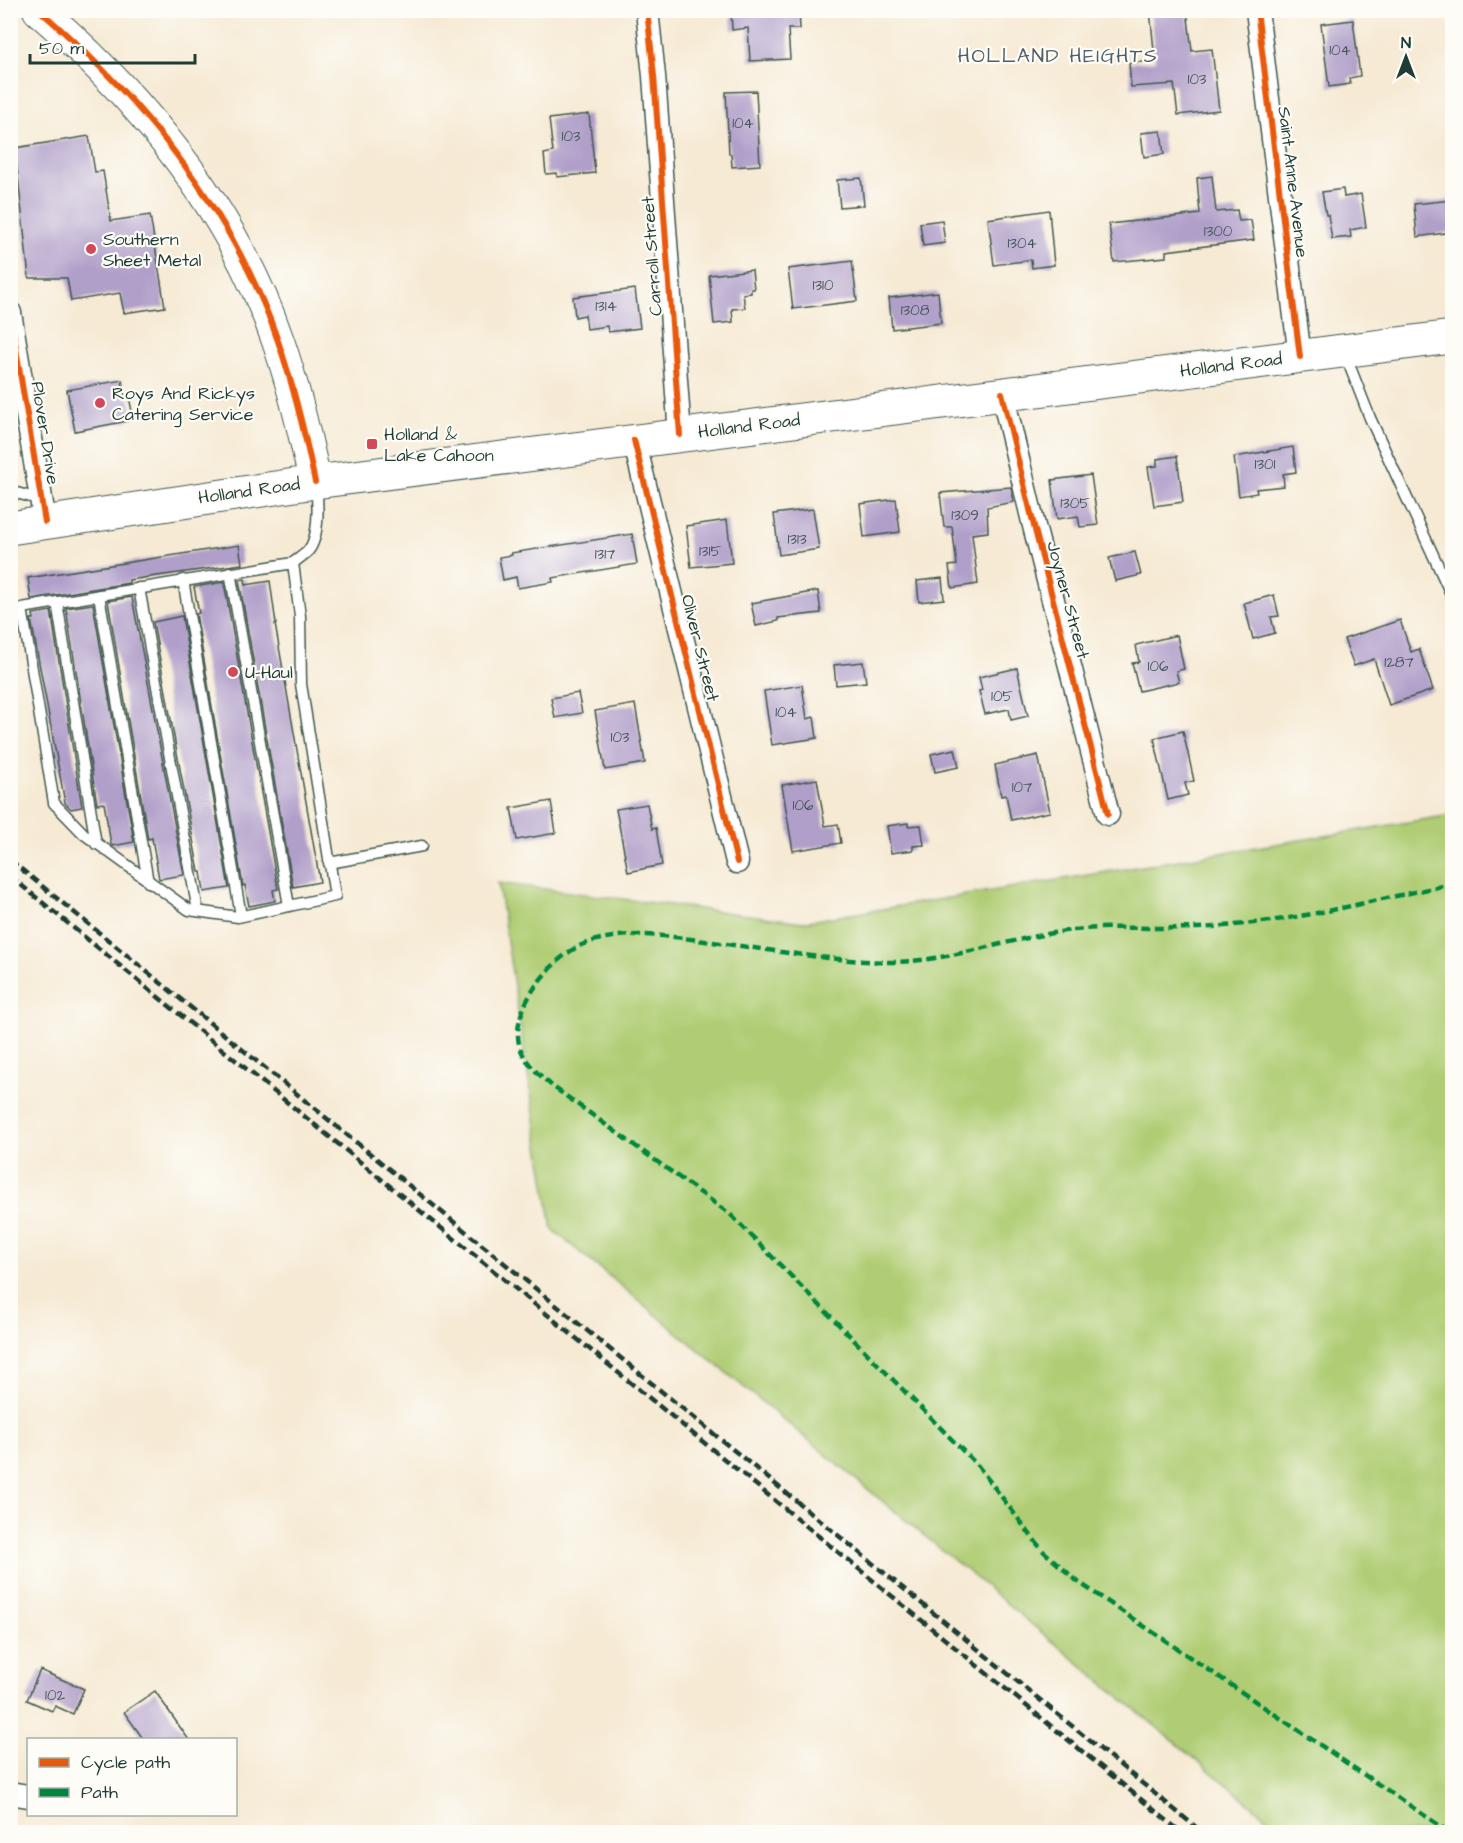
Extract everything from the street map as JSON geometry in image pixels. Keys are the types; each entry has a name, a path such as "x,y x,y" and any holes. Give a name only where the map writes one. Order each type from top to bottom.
{"main road":[{"name":"Holland Road","path":"10,528 43,511 315,482 1452,337"}],"street":[{"path":"39,10 102,68 151,121 185,165 228,233 258,291 278,340 298,402 315,482"},
{"name":"Carroll Street","path":"647,10 654,76 680,435"},
{"name":"Saint Anne Avenue","path":"1257,10 1300,357"},
{"name":"Plover Drive","path":"10,313 17,390 43,511"},
{"name":"Joyner Street","path":"1002,393 1108,814"},
{"name":"Oliver Street","path":"634,441 737,862"},
{"path":"10,1793 27,1796"}],"lane":[{"path":"1344,351 1370,418 1452,596"},
{"path":"293,563 300,616 301,684 334,896 241,916 189,910 96,844 54,803 22,608 293,563 310,549 317,524 319,503 315,482"},
{"path":"10,491 43,511"},
{"path":"230,572 289,906"},
{"path":"183,580 241,916"},
{"path":"139,588 198,911"},
{"path":"99,595 148,882"},
{"path":"57,602 96,844"},
{"path":"329,863 422,846"}],"green space":[{"path":"1452,815 1452,1832 1284,1832 552,1229 498,883 803,922"}],"building":[{"path":"731,10 799,10 800,29 788,29 790,59 750,61 748,28 732,30"},
{"path":"1150,10 1187,10 1192,51 1212,49 1219,110 1178,115 1174,84 1131,87 1129,63 1155,61"},
{"path":"1353,20 1360,76 1349,78 1350,84 1329,87 1321,24"},
{"path":"756,91 760,165 732,167 731,154 729,154 726,92"},
{"path":"589,114 595,173 557,177 557,173 546,174 544,154 553,152 549,119"},
{"path":"1161,131 1164,154 1144,157 1141,133"},
{"name":"Southern Sheet Metal","path":"89,136 95,172 103,171 111,221 150,215 165,307 124,313 120,293 71,301 67,278 29,278 15,148"},
{"path":"1212,176 1216,212 1237,210 1239,221 1251,220 1254,240 1166,251 1166,257 1114,262 1109,224 1200,214 1197,178"},
{"path":"861,178 864,205 840,207 837,180"},
{"path":"1343,189 1344,197 1361,194 1366,227 1350,230 1351,237 1332,239 1322,192"},
{"path":"1452,200 1452,232 1417,237 1414,204"},
{"path":"1049,210 1054,265 1032,268 1031,260 994,265 988,219"},
{"path":"942,220 945,243 923,246 920,223"},
{"path":"852,261 857,301 793,309 788,269"},
{"path":"752,270 754,289 751,289 751,293 743,294 745,308 732,309 733,322 714,324 709,275"},
{"path":"635,289 640,328 608,332 607,326 587,329 585,315 575,317 573,297"},
{"path":"938,292 941,323 892,329 889,298"},
{"name":"Roys And Rickys Catering Service","path":"122,380 125,398 129,397 133,416 127,417 128,421 75,431 67,390"},
{"path":"1293,447 1296,472 1283,474 1284,486 1256,489 1257,493 1239,496 1234,457"},
{"path":"1177,456 1183,502 1154,506 1148,467 1157,466 1157,459"},
{"path":"1091,475 1098,525 1080,527 1078,516 1057,519 1052,480"},
{"path":"1011,487 1014,502 987,507 988,532 972,534 978,584 952,588 949,566 957,565 952,527 944,527 940,493"},
{"path":"896,499 900,532 864,537 860,504"},
{"path":"813,509 819,549 779,555 774,514"},
{"path":"727,520 732,563 691,567 686,526"},
{"path":"632,534 637,564 552,578 553,582 518,588 516,577 503,580 499,557 512,555 511,553"},
{"path":"239,545 242,564 129,580 129,583 31,599 28,578"},
{"path":"1135,552 1141,575 1115,581 1109,558"},
{"path":"942,578 944,599 919,602 917,581"},
{"path":"245,579 246,585 270,581 275,624 320,882 293,887 239,580"},
{"path":"224,582 278,889 273,890 275,901 249,906 245,885 243,886 196,614 199,613 194,587"},
{"path":"818,591 821,613 778,618 778,621 756,626 751,603"},
{"path":"1274,595 1279,616 1271,617 1275,633 1253,639 1244,603"},
{"path":"132,597 184,875 159,879 152,838 148,839 108,601"},
{"path":"93,604 134,842 113,846 104,803 97,804 66,608"},
{"path":"51,611 82,807 71,809 65,803 31,619 34,619 33,614"},
{"path":"182,616 229,888 204,892 153,622"},
{"path":"1400,620 1411,652 1419,649 1433,690 1389,705 1374,659 1354,666 1344,639"},
{"path":"1177,635 1184,669 1176,671 1179,682 1139,691 1132,663 1139,662 1136,645"},
{"path":"863,662 866,682 836,685 834,665"},
{"path":"1017,668 1028,716 1011,720 1009,709 985,714 979,691 982,690 979,677"},
{"path":"802,685 807,719 814,717 817,738 772,745 764,691"},
{"path":"578,693 582,713 555,718 551,698"},
{"path":"635,704 645,763 605,770 595,711"},
{"path":"1183,731 1194,781 1185,783 1188,795 1168,800 1154,738"},
{"path":"955,749 959,767 935,772 931,754"},
{"path":"1038,755 1050,812 1011,820 1006,795 1001,796 995,765"},
{"path":"817,779 825,826 838,824 841,843 793,851 782,785"},
{"path":"551,801 556,833 517,840 511,808"},
{"path":"647,804 652,829 656,828 662,865 628,872 616,809"},
{"path":"908,823 908,826 921,825 924,845 913,846 913,850 891,853 887,826"},
{"path":"40,1670 84,1689 73,1714 55,1706 52,1711 27,1700"},
{"path":"155,1691 188,1738 143,1738 124,1712"}],"railway":[{"path":"10,860 1202,1832"},
{"path":"10,876 1181,1832"}],"marked path":[{"path":"1449,1832 1077,1581 1042,1550 978,1466 730,1214 552,1086 527,1061 521,1050 518,1036 525,1004 545,974 558,961 584,944 617,936 669,936 847,960 914,961 938,958 1036,936 1084,929 1196,928 1270,921 1339,909 1452,884"}],"cycle path":[{"path":"39,10 114,81 148,120 181,160 236,247 259,293 278,341 299,411 315,482"},
{"path":"647,10 654,76 680,435"},
{"path":"1257,10 1300,357"},
{"path":"10,313 45,522"},
{"path":"1002,393 1108,814"},
{"path":"634,440 737,862"}],"place":[{"name":"Southern Sheet Metal","path":"91,249"},
{"name":"Roys And Rickys Catering Service","path":"100,403"},
{"name":"Holland & Lake Cahoon","path":"372,444"},
{"name":"U-Haul","path":"233,672"}],"district":[{"name":"HOLLAND HEIGHTS","path":"1058,56"}]}
